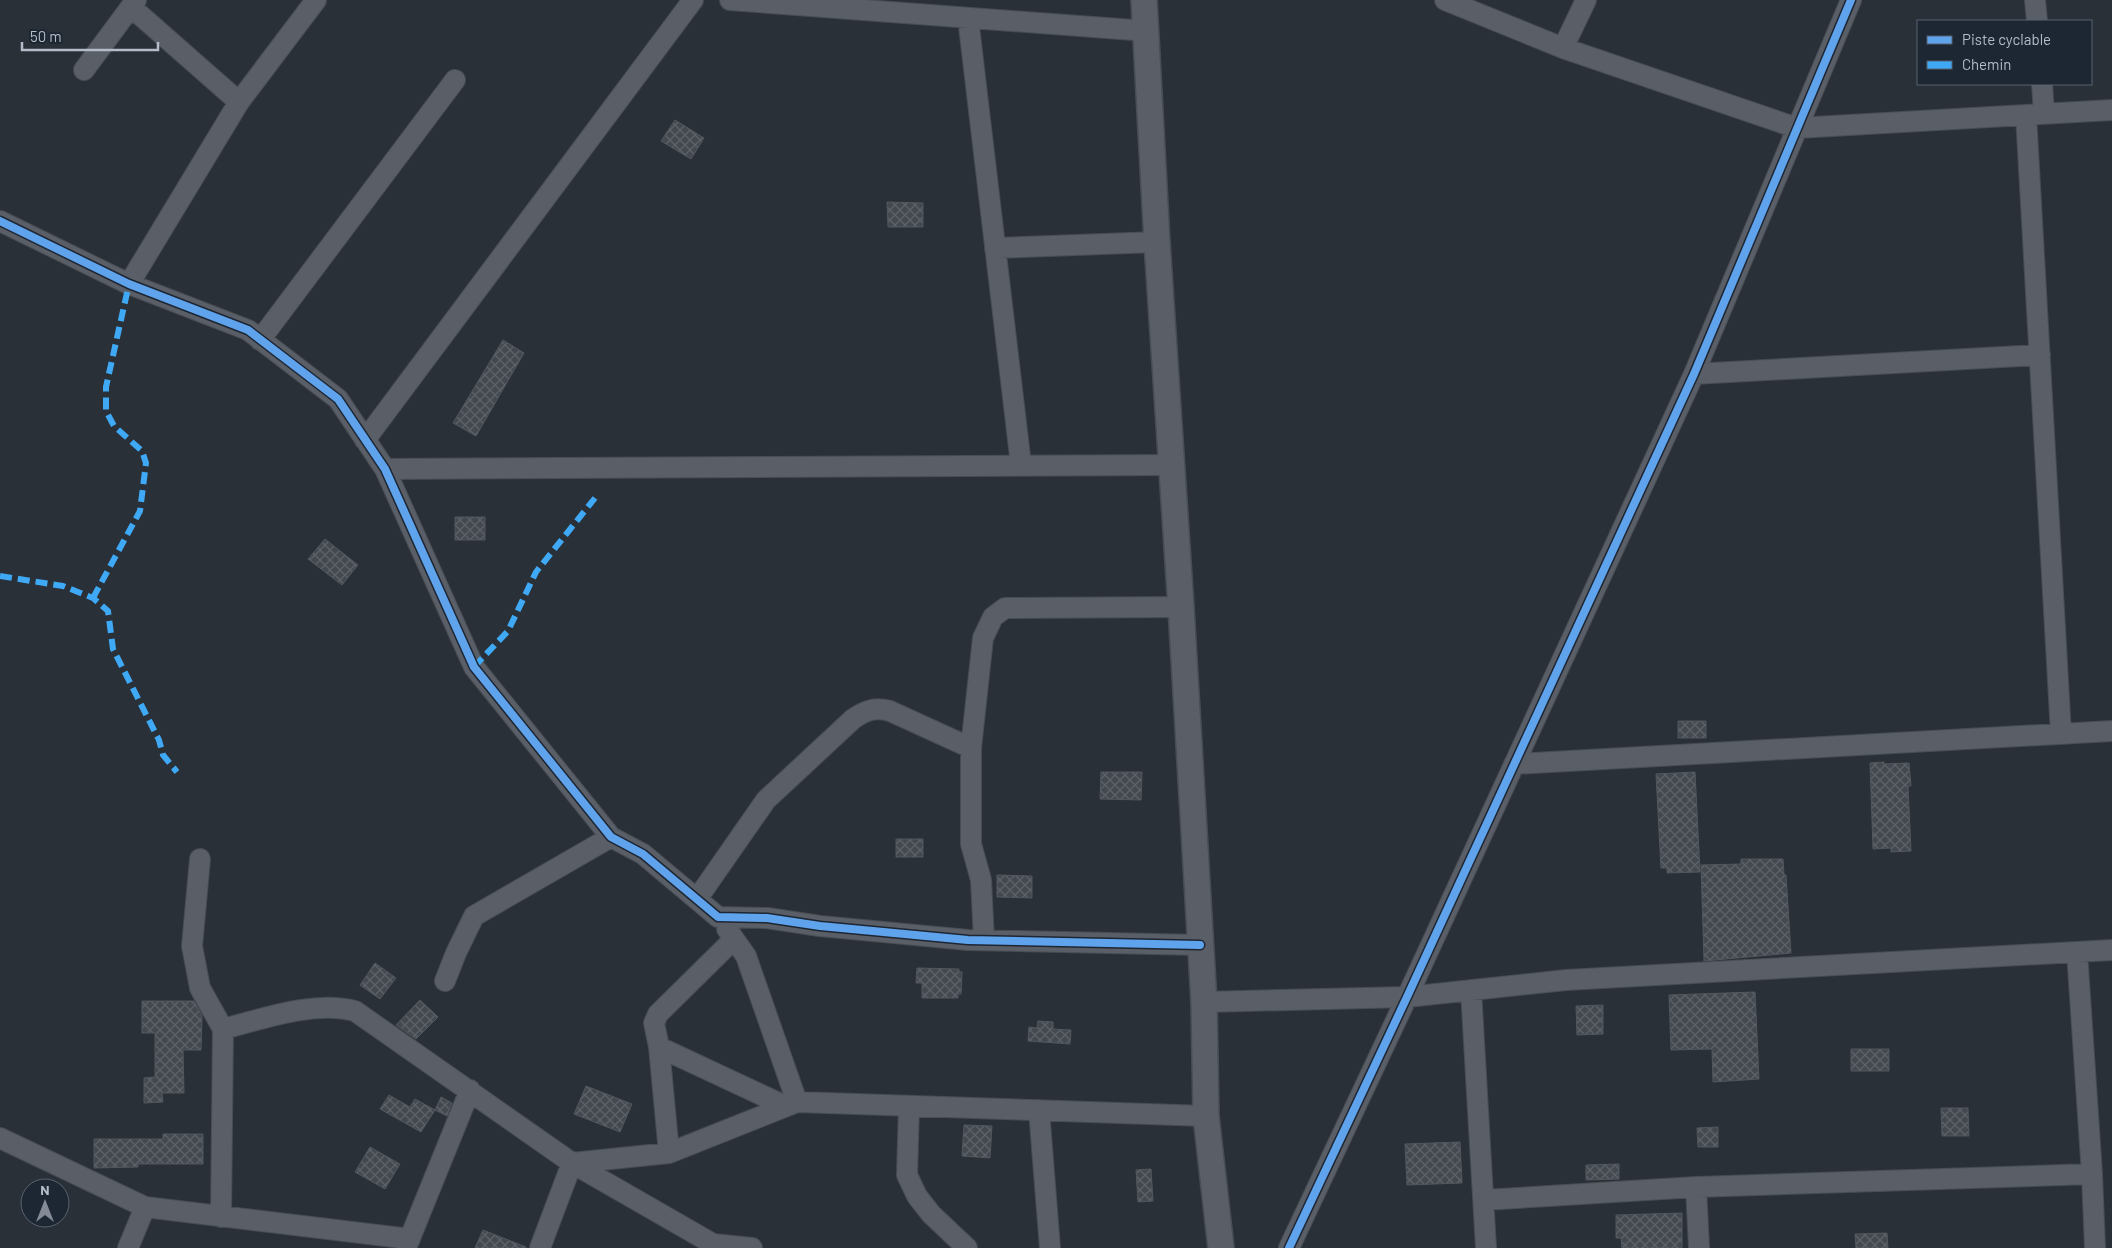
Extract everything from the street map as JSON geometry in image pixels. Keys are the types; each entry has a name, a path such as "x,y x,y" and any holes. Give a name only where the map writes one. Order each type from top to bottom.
{"street":[{"path":"129,284 239,102 316,0"},
{"path":"365,440 693,0"},
{"path":"730,0 910,7 968,18 1147,31"},
{"path":"1144,0 1204,1002 1206,1116 1221,1248"},
{"path":"1445,0 1563,48 1797,128 2112,110"},
{"path":"1563,48 1586,0"},
{"path":"1289,1248 1407,997 1694,374 1851,0"},
{"path":"2035,0 2037,20"},
{"path":"84,70 133,3 239,102"},
{"path":"968,18 1021,465"},
{"path":"260,340 455,80"},
{"path":"2042,85 2035,114 2040,355 2061,734"},
{"path":"0,221 129,284 248,330 338,399 385,469 474,667 611,836 643,854 697,899 718,918 746,956 791,1104"},
{"path":"995,248 1157,242"},
{"path":"1694,374 2040,355"},
{"path":"385,469 1172,465"},
{"path":"984,940 981,880 971,844 972,748 983,638 992,617 1005,608 1181,606"},
{"path":"697,899 766,800 854,718 866,711 878,708 890,711 972,748"},
{"path":"1514,764 2112,732"},
{"path":"445,981 474,916 611,836"},
{"path":"200,859 192,946 200,988 223,1029 221,1217"},
{"path":"718,918 767,918 820,926 984,940 1200,946"},
{"path":"670,1153 659,1047 654,1022 658,1014 734,940"},
{"path":"1204,1002 1407,997 1566,980 2112,950"},
{"path":"2077,952 2095,1248"},
{"path":"1471,990 1486,1248"},
{"path":"223,1029 295,1011 340,1007 355,1010 572,1163 713,1246 752,1248"},
{"path":"659,1047 791,1104 1206,1116"},
{"path":"0,1138 145,1207 408,1243 470,1090"},
{"path":"572,1163 670,1153 791,1104"},
{"path":"910,1106 907,1175 917,1196 931,1214 968,1248"},
{"path":"1039,1110 1050,1248"},
{"path":"540,1248 572,1163"},
{"path":"1484,1200 1696,1187 2092,1174"},
{"path":"1696,1187 1699,1248"},
{"path":"128,1248 145,1207"}],"building":[{"path":"675,120 704,138 691,159 661,141"},
{"path":"887,202 923,203 923,227 888,227"},
{"path":"503,340 524,353 476,436 453,423"},
{"path":"455,517 485,517 485,540 455,540"},
{"path":"325,539 358,565 342,585 308,559"},
{"path":"1678,721 1706,721 1706,738 1678,738"},
{"path":"1884,762 1884,764 1909,763 1911,786 1908,786 1911,851 1891,852 1891,848 1873,849 1870,763"},
{"path":"1101,772 1142,772 1141,800 1100,799"},
{"path":"1695,772 1700,872 1667,873 1667,868 1661,868 1656,774"},
{"path":"896,839 923,839 923,857 896,857"},
{"path":"1741,859 1783,859 1784,875 1786,875 1791,953 1704,961 1701,865 1741,864"},
{"path":"997,875 1032,876 1032,898 997,897"},
{"path":"375,963 396,978 380,999 360,985"},
{"path":"917,968 959,969 959,972 962,972 961,994 958,994 958,998 922,998 922,983 916,983"},
{"path":"1755,992 1759,1079 1713,1082 1712,1049 1671,1050 1669,995"},
{"path":"420,1000 438,1017 416,1039 396,1025"},
{"path":"142,1001 194,1001 202,1015 201,1050 183,1050 184,1093 162,1093 163,1102 144,1103 144,1078 155,1077 155,1033 142,1033"},
{"path":"1603,1005 1603,1034 1577,1035 1576,1006"},
{"path":"1038,1021 1053,1022 1053,1029 1071,1030 1070,1044 1028,1041 1029,1027 1037,1028"},
{"path":"1851,1049 1889,1049 1889,1071 1851,1071"},
{"path":"586,1086 632,1104 620,1132 574,1114"},
{"path":"389,1095 410,1107 415,1099 435,1110 421,1132 380,1109"},
{"path":"441,1097 452,1103 447,1116 435,1110"},
{"path":"1941,1108 1968,1108 1969,1136 1942,1136"},
{"path":"964,1125 992,1126 990,1158 962,1156"},
{"path":"1718,1127 1718,1147 1698,1147 1697,1128"},
{"path":"163,1134 203,1134 203,1164 138,1164 138,1167 94,1168 94,1139 163,1139"},
{"path":"1460,1142 1462,1183 1407,1185 1405,1144"},
{"path":"370,1147 400,1164 385,1189 355,1172"},
{"path":"1619,1164 1619,1179 1586,1180 1586,1165"},
{"path":"1151,1169 1153,1201 1138,1202 1136,1170"},
{"path":"1682,1213 1682,1248 1622,1248 1621,1238 1616,1238 1616,1215"},
{"path":"483,1230 526,1247 526,1248 475,1248"},
{"path":"1887,1233 1888,1248 1856,1248 1855,1234"}],"marked path":[{"path":"93,598 140,511 146,463 142,451 114,426 106,411 106,387 129,284"},
{"path":"474,667 508,631 536,572 595,498"},
{"path":"0,576 63,586 93,598 108,611 113,649 159,740 163,755 177,772"}],"cycle path":[{"path":"1289,1248 1407,997 1694,374 1851,0"},
{"path":"0,221 129,284 248,330 338,399 385,469 474,667 611,837 643,854 718,917 767,918 820,926 968,940 1200,945"}]}
